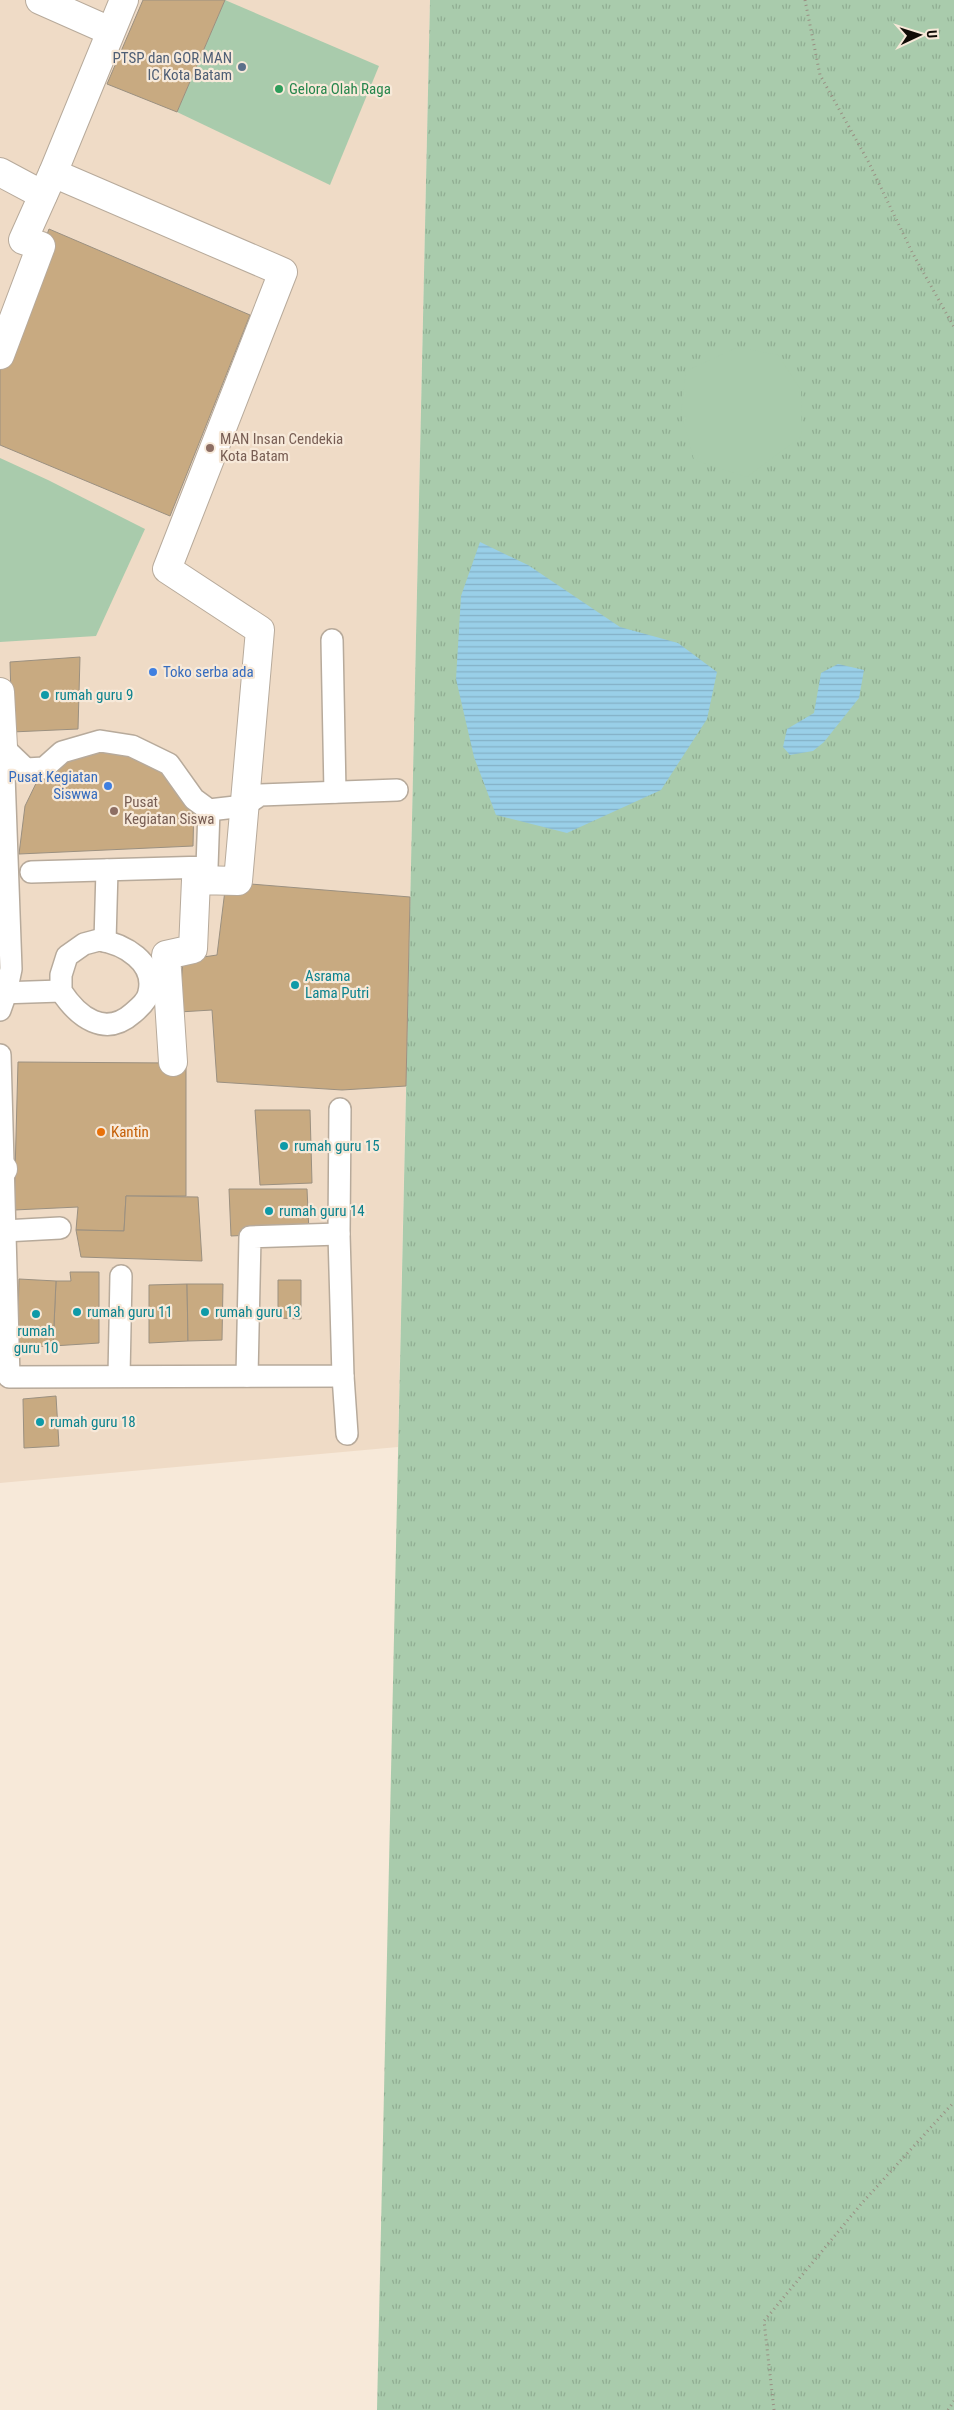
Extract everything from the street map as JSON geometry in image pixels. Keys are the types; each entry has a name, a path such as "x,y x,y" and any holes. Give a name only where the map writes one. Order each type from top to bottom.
{"street":[{"path":"40,0 101,27"},
{"path":"0,355 8,306 41,246 23,240 124,0"},
{"path":"0,172 48,184 283,272 167,569 260,630 238,881 196,880 193,949 166,955 173,1062"},
{"path":"0,692 2,747"}],"lane":[{"path":"332,640 335,792"},
{"path":"2,747 26,769 44,768 62,752 100,742 132,746 169,764 194,798 209,810 244,806 260,795 397,790"},
{"path":"2,747 10,969 2,999 61,991"},
{"path":"31,872 207,867 209,810"},
{"path":"105,941 107,870"},
{"path":"105,941 116,943 135,954 148,971 149,992 140,1006 124,1021 103,1024 87,1020 61,991 61,976 66,956 84,944 105,941"},
{"path":"0,1055 1,1169 9,1377 343,1376"},
{"path":"340,1109 339,1234 343,1376 347,1434"},
{"path":"4,1231 60,1228"},
{"path":"246,1376 250,1237 339,1234"},
{"path":"119,1376 121,1276"}],"path":[{"path":"805,0 820,75 868,161 913,254 954,327"},
{"path":"774,2410 764,2322 862,2203 954,2102"},
{"path":"948,2410 954,2402"}],"shaded area":[{"name":"MAN Insan Cendekia Kota Batam","path":"0,0 430,0 398,1447 0,1483"}],"green space":[{"name":"Gelora Olah Raga","path":"225,0 379,66 330,185 177,112"},
{"path":"430,0 954,0 954,2410 377,2410"},
{"path":"738,347 778,355 801,390 802,436 747,477 694,460 681,413 686,371"},
{"path":"0,458 145,529 96,636 0,642"}],"water":[{"path":"480,542 528,565 620,627 678,643 717,672 707,719 661,790 567,833 496,815 474,757 456,679 461,596"},
{"path":"838,664 864,670 859,698 824,742 813,751 790,755 783,747 787,729 814,713 821,673"}],"building":[{"path":"143,0 225,0 177,112 107,84"},
{"path":"49,229 250,315 170,516 0,445 0,362"},
{"name":"rumah guru 9","path":"80,657 78,729 12,732 10,662"},
{"name":"Pusat Kegiatan Siswwa","path":"99,744 168,767 194,802 193,846 19,854 25,806 42,771"},
{"name":"Asrama Lama Putri","path":"226,882 410,897 406,1086 342,1090 217,1082 212,1010 179,1012 183,960 217,955"},
{"name":"Kantin","path":"18,1062 173,1063 186,1067 186,1196 126,1196 124,1231 76,1230 78,1207 14,1210"},
{"name":"rumah guru 15","path":"255,1110 310,1110 312,1183 260,1185"},
{"name":"rumah guru 14","path":"229,1189 307,1189 309,1232 231,1236"},
{"path":"126,1196 198,1197 202,1261 81,1257 76,1230 124,1231"},
{"name":"rumah guru 11","path":"70,1272 99,1272 99,1343 53,1346 56,1281 71,1281"},
{"name":"rumah guru 10","path":"19,1279 56,1281 53,1346 17,1347"},
{"path":"278,1280 301,1280 301,1319 278,1318"},
{"path":"187,1284 188,1341 149,1343 149,1285"},
{"name":"rumah guru 13","path":"187,1284 223,1284 222,1340 188,1341"},
{"name":"rumah guru 18","path":"56,1396 59,1446 24,1448 23,1399"}],"place":[{"name":"PTSP dan GOR MAN IC Kota Batam","path":"242,67"},
{"name":"Gelora Olah Raga","path":"279,89"},
{"name":"MAN Insan Cendekia Kota Batam","path":"210,448"},
{"name":"Toko serba ada","path":"153,672"},
{"name":"rumah guru 9","path":"45,695"},
{"name":"Pusat Kegiatan Siswwa","path":"108,786"},
{"name":"Pusat Kegiatan Siswa","path":"114,811"},
{"name":"Asrama Lama Putri","path":"295,985"},
{"name":"Kantin","path":"101,1132"},
{"name":"rumah guru 15","path":"284,1146"},
{"name":"rumah guru 14","path":"269,1211"},
{"name":"rumah guru 11","path":"77,1312"},
{"name":"rumah guru 13","path":"205,1312"},
{"name":"rumah guru 10","path":"36,1314"},
{"name":"rumah guru 18","path":"40,1422"}]}
